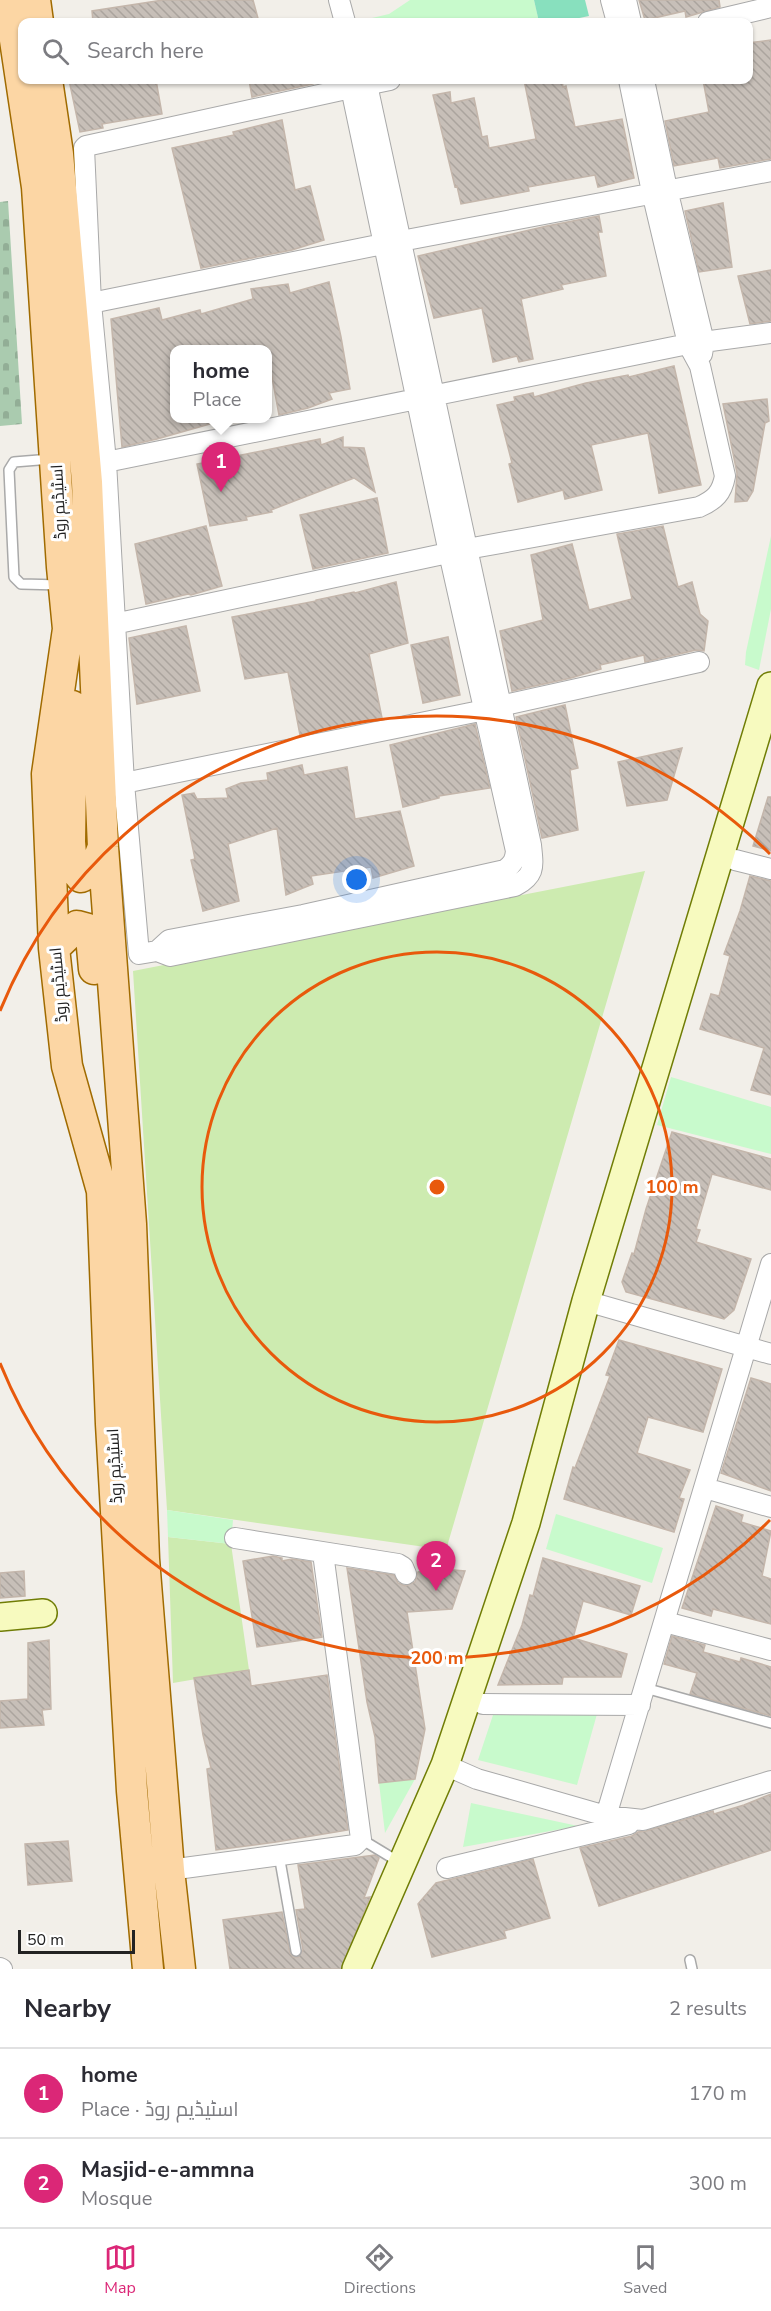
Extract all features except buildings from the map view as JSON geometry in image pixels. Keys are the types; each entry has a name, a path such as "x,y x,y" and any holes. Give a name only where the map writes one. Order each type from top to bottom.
{"main road":[{"name":"اسٹیڈیم روڈ","path":"9,0 18,60"},
{"path":"35,0 37,18"},
{"name":"اسٹیڈیم روڈ","path":"22,84 37,187 63,585 68,629 48,774 54,948 67,1065 102,1191 111,1424 131,1779 148,1969"},
{"name":"اسٹیڈیم روڈ","path":"48,84 58,154 87,482 103,847 136,955 121,1097 131,1224 144,1559 169,1870 180,1969"},
{"path":"68,629 73,684 70,842 72,866 81,876 94,870 103,847"},
{"path":"54,948 77,926 88,929 92,936 97,1019 121,1097"}],"street":[{"path":"339,0 344,18"},
{"path":"611,0 616,18"},
{"path":"626,0 630,18"},
{"path":"725,18 771,7"},
{"path":"356,84 86,146 84,150 91,303 106,462 114,624 136,955 169,940 303,915 505,870 512,865 516,851 493,708 392,243 360,84"},
{"path":"114,624 458,551 699,507 712,502 722,489 725,476 659,190 630,84"},
{"path":"645,84 659,190"},
{"path":"91,303 659,190 771,171"},
{"path":"106,462 696,343 771,333"},
{"path":"124,783 493,708 699,662"},
{"path":"356,1969 401,1863 453,1768 483,1704 771,689"},
{"path":"595,1304 771,739"},
{"path":"735,860 771,868"},
{"path":"606,1816 771,1264"},
{"path":"595,1304 771,1354"},
{"path":"705,1488 771,1506"},
{"path":"375,1969 453,1768 533,1525"},
{"path":"235,1538 398,1564 403,1567 406,1574"},
{"path":"169,1870 355,1845 362,1839 323,1553"},
{"path":"0,1617 43,1613"},
{"path":"665,1622 771,1650"},
{"path":"483,1704 642,1696"},
{"path":"453,1768 477,1779 606,1816 643,1820"},
{"path":"447,1868 643,1820 771,1781"}],"lane":[{"path":"56,459 15,462 9,470 14,577 21,585 63,585"},
{"path":"642,1696 771,1723"},
{"path":"362,1839 401,1863"},
{"path":"279,1855 296,1951"}],"green space":[{"path":"410,0 534,0 538,18 372,18 389,14"},
{"path":"534,0 585,0 589,16 579,18 538,18"},
{"path":"8,201 22,424 0,426 0,202"},
{"path":"771,536 771,609 759,670 745,665 746,652"},
{"path":"645,871 446,1550 167,1510 133,971"},
{"path":"671,1077 771,1107 771,1154 657,1125"},
{"path":"167,1510 233,1520 231,1544 168,1537"},
{"path":"556,1514 663,1548 652,1583 546,1549"},
{"path":"168,1537 231,1544 249,1670 173,1683"},
{"path":"496,1706 599,1707 577,1785 478,1760"},
{"path":"415,1779 385,1833 379,1783"},
{"path":"471,1803 578,1826 463,1847"}],"place":[{"name":"home","path":"221,492"},
{"name":"Masjid-e-ammna","path":"436,1591"}]}
